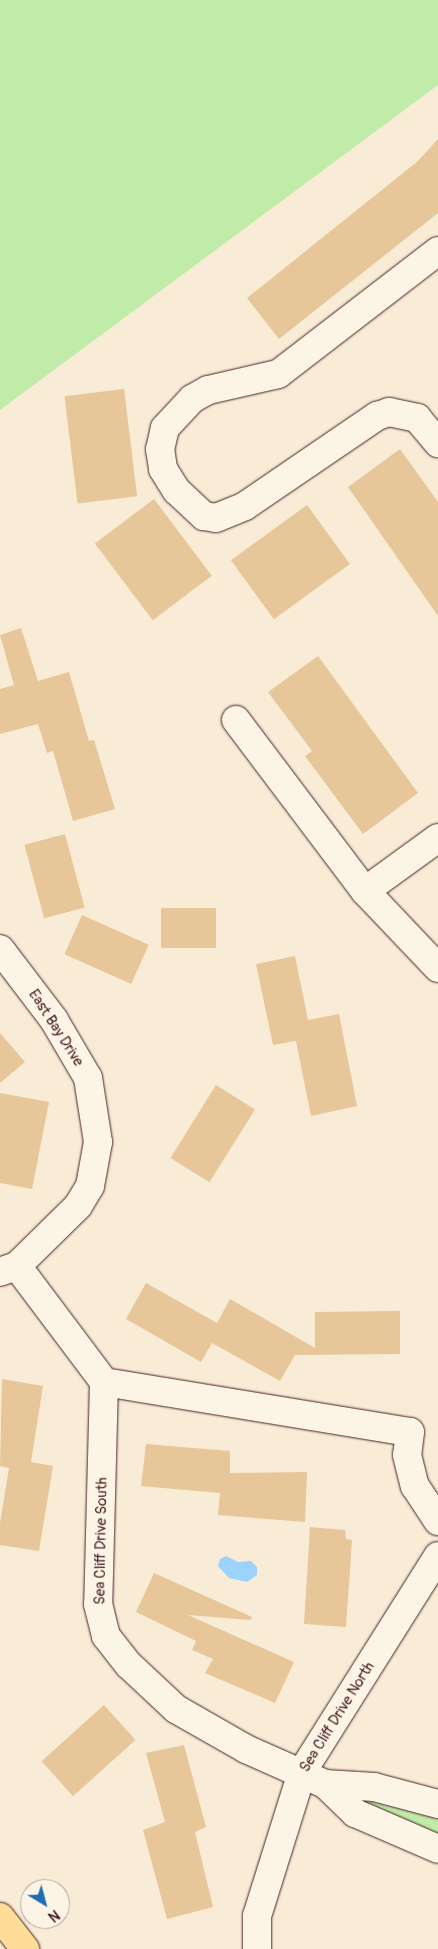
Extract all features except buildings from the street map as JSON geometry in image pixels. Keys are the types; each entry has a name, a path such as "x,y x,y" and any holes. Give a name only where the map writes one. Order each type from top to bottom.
{"main road":[{"path":"0,1917 25,1949"}],"street":[{"path":"438,251 278,374 208,390 192,399 165,428 160,449 164,470 177,491 204,516 216,518 245,506 377,416 389,412 417,418 438,443"},
{"path":"236,720 365,891 438,968"},
{"path":"365,891 438,838"},
{"name":"East Bay Drive","path":"0,949 54,1020 88,1078 98,1142 90,1186 78,1206 9,1269"},
{"path":"9,1269 104,1382 410,1432 407,1455 415,1486 438,1520"},
{"name":"Sea Cliff Drive South","path":"104,1382 98,1604 106,1636 129,1665 176,1709 246,1749 313,1778"},
{"name":"Sea Cliff Drive North","path":"257,1949 256,1916 313,1778 438,1556"},
{"name":"Sea Cliff Drive North","path":"313,1778 374,1787 438,1804"},
{"name":"Sea Cliff Drive North","path":"313,1778 355,1813 438,1849"}],"green space":[{"path":"0,0 438,0 438,85 0,410"},
{"path":"360,1792 438,1812 438,1844 356,1805"}],"water":[{"path":"226,1556 238,1562 251,1561 257,1567 257,1575 247,1582 229,1578 218,1566 220,1559"}]}
